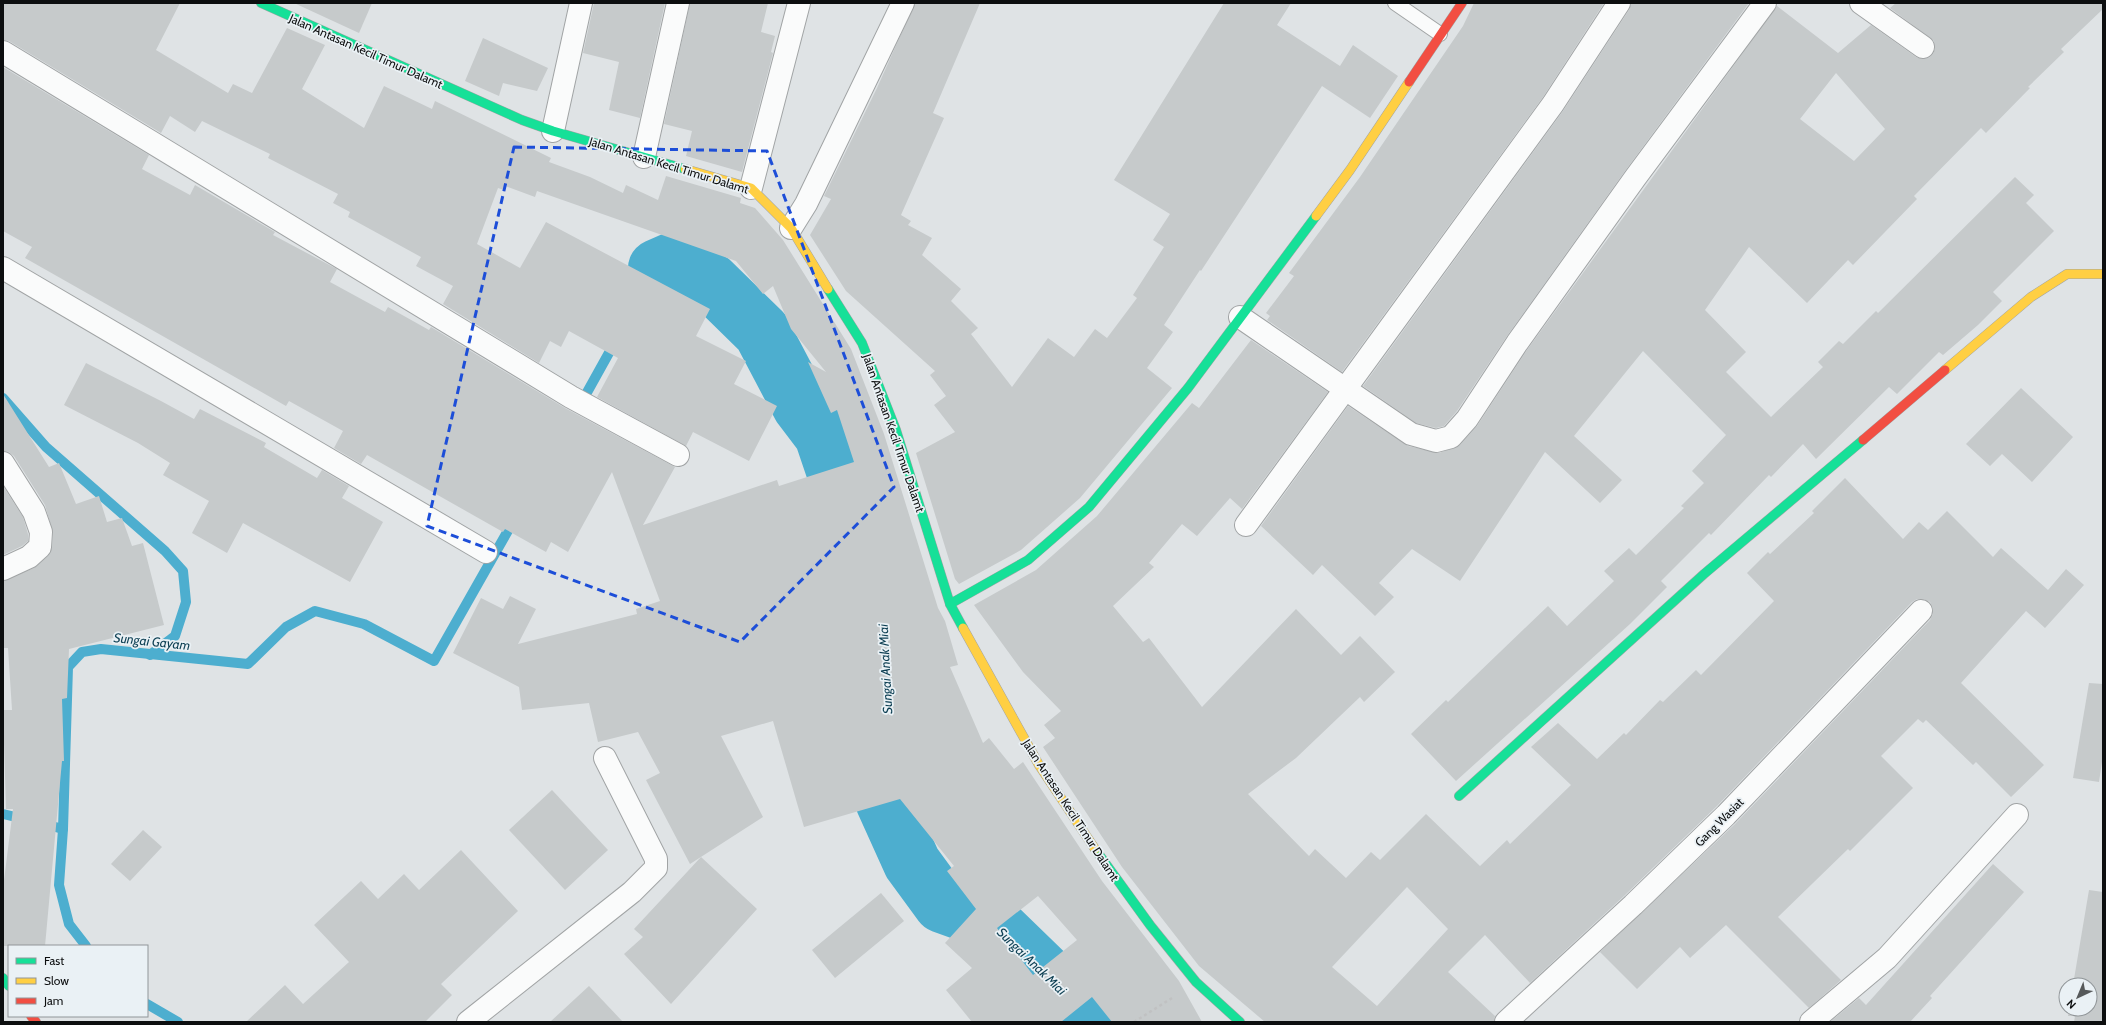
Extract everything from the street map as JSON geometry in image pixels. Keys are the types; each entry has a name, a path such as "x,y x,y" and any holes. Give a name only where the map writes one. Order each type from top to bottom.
{"street":[{"name":"Jalan Antasan Kecil Timur Dalamt","path":"261,3 420,76 522,120 553,131 751,188 772,207 791,228 862,343 896,430 950,604 1039,765 1112,874 1150,926 1196,982 1240,1022"},
{"path":"553,131 581,3"},
{"path":"644,157 678,3"},
{"path":"751,188 799,3"},
{"path":"791,228 806,204 903,3"},
{"path":"950,604 1028,560 1089,507 1188,388 1350,170 1462,3"},
{"path":"1246,525 1553,104 1619,3"},
{"path":"1240,317 1411,434 1436,441 1451,437 1467,420 1517,343 1634,178 1766,3"},
{"path":"1861,3 1924,47"},
{"path":"3,52 571,397 678,455"},
{"path":"772,207 806,204"},
{"path":"3,268 486,552"},
{"path":"1459,796 1704,574 2031,297 2067,274 2103,274"},
{"path":"3,463 34,512 41,532 40,547 29,557 3,569"},
{"name":"Gang Wasiat","path":"1506,1022 1633,905 1726,815 1921,611"},
{"path":"468,1022 632,892 656,868 656,858 605,758"},
{"path":"1810,1022 1887,958 2017,815"}],"lane":[{"path":"1395,3 1440,34"}],"path":[{"path":"1134,1022 1196,982"}],"highlighted area":[{"path":"514,147 767,151 894,487 740,642 427,526"}],"building":[{"path":"3,3 180,3 156,50 228,93 233,84 252,93 287,28 325,45 302,89 364,128 384,86 432,109 435,101 551,158 549,162 590,177 623,193 626,185 658,200 666,176 741,198 740,203 755,208 783,240 851,349 884,434 938,608 945,621 958,665 950,667 983,743 989,738 1014,769 1023,762 1102,881 1179,981 1202,1022 1112,1022 1092,997 1061,1022 972,1022 946,990 972,968 945,943 976,909 947,871 954,866 900,799 804,827 773,721 721,736 763,817 690,864 646,780 660,773 638,732 598,742 589,703 522,710 519,687 453,653 481,598 503,609 510,596 536,609 518,644 637,614 636,609 660,601 612,472 568,552 551,542 546,552 505,529 503,532 367,455 361,464 334,448 343,431 289,401 286,406 25,258 32,247 3,231 3,67 149,155 142,169 190,195 195,185 275,232 273,235 337,269 330,282 385,312 388,307 429,330 431,327 565,408 675,467 643,525 777,480 779,486 854,462 837,410 831,413 808,362 826,372 791,329 773,286 763,294 736,261 537,191 535,197 505,186 504,190 498,188 477,244 520,268 546,222 710,309 696,336 746,361 734,384 777,406 749,461 693,432 686,446 597,397 618,358 569,331 561,347 550,341 539,363 443,304 453,286 416,266 421,257 348,217 350,212 333,203 338,194 268,158 270,154 202,121 195,132 170,116 161,133 9,41 3,40","holes":["1038,896 1077,940 1033,975 997,928"]},
{"path":"294,3 372,3 359,33"},
{"path":"594,3 665,3 640,118 609,110 619,62 583,53"},
{"path":"690,3 768,3 761,32 775,36 771,52 773,53 742,172 686,156 692,131 664,124"},
{"path":"915,3 980,3 933,113 944,118 901,215 911,221 908,225 932,238 922,255 961,289 951,301 978,328 971,334 1012,387 1048,338 1074,357 1095,329 1107,338 1137,298 1133,295 1164,247 1153,240 1170,214 1114,180 1224,3 1291,3 1277,25 1340,66 1353,45 1398,76 1370,118 1322,86 1164,325 1173,332 1147,368 1172,388 1080,498 1021,550 959,584 955,579 916,453 955,432 934,405 946,396 930,375 935,371 846,291 810,235 831,199 824,196 877,88"},
{"path":"1474,3 1604,3 1543,97 1342,372 1267,320 1270,316 1266,313 1294,276 1289,273 1360,177 1463,26"},
{"path":"1631,3 1749,3 1625,171 1507,336 1457,411 1444,426 1436,428 1416,423 1363,386 1563,111 1629,10"},
{"path":"1896,3 2103,3 2103,9 2061,49 2064,52 2028,87 2030,88 1986,133 1981,128 1914,196 1917,199 1853,265 1848,260 1807,303 1749,247 1705,310 1746,352 1726,372 1771,417 1823,367 1818,362 1839,341 1843,344 1876,311 1878,313 2015,177 2034,195 2026,203 2054,231 1993,292 2002,301 1978,325 1943,355 1939,352 1897,394 1889,387 1816,459 1803,444 1771,477 1769,475 1711,535 1709,533 1661,581 1667,587 1630,624 1456,781 1411,734 1446,700 1448,702 1548,606 1567,626 1614,581 1604,571 1629,548 1636,555 1684,508 1681,506 1704,483 1692,471 1726,435 1643,351 1574,436 1622,480 1600,503 1545,452 1460,581 1412,549 1379,583 1394,597 1375,616 1322,565 1313,575 1261,526 1348,406 1408,446 1439,453 1460,445 1477,426 1527,350 1777,6 1838,53 1871,25 1916,57 1922,59 1929,58 1935,49 1934,41 1890,8","holes":["1836,73 1885,129 1854,161 1800,119"]},
{"path":"483,38 548,68 537,91 503,83 499,96 465,81"},
{"path":"1251,340 1328,392 1242,509 1230,498 1197,536 1182,524 1149,563 1154,567 1113,606 1143,642 1149,638 1202,707 1296,609 1341,655 1360,636 1395,672 1364,702 1360,697 1296,758 1248,794 1309,856 1315,849 1346,878 1371,852 1380,860 1426,814 1480,866 1507,840 1510,844 1571,785 1531,747 1558,723 1597,759 1624,733 1626,735 1660,700 1663,702 1696,670 1701,675 1774,601 1747,573 1768,552 1770,554 1814,513 1812,511 1845,478 1903,539 1919,522 1928,530 1947,511 1993,557 2001,548 2048,590 2066,569 2084,585 2045,628 2026,611 1961,683 2044,765 2011,797 1976,762 1973,765 1926,720 1923,723 1918,719 1881,756 1913,788 1850,851 1848,849 1778,917 1841,980 1809,1008 1726,925 1690,958 1680,947 1637,989 1600,952 1735,824 1930,620 1933,614 1933,608 1930,602 1924,599 1917,599 1912,602 1717,806 1624,896 1530,983 1485,935 1448,972 1495,1016 1494,1022 1265,1022 1199,966 1122,867 1043,747 1055,738 1044,725 1061,711 1023,672 974,605 1036,570 1097,516 1192,403 1199,408","holes":["1407,887 1448,929 1377,1006 1332,967"]},
{"path":"86,363 194,419 200,409 266,443 264,447 317,478 322,470 349,486 342,498 383,522 350,582 243,523 227,553 192,533 209,501 163,475 170,463 138,443 64,405"},
{"path":"2021,388 2073,437 2032,482 2002,454 1990,466 1966,444"},
{"path":"3,394 49,467 59,463 76,504 99,496 107,522 122,518 132,546 143,543 164,625 69,649 67,698 62,699 64,761 62,761 45,945 3,946 3,888 13,809 6,809 3,710 12,710 8,648 3,648 3,581 34,568 48,556 52,548 53,533 45,505 14,456 9,452 3,451"},
{"path":"3,486 23,517 28,534 28,541 22,546 3,555"},
{"path":"2089,683 2103,684 2103,755 2099,782 2073,778"},
{"path":"552,790 608,850 565,890 509,830"},
{"path":"143,830 162,847 130,881 111,864"},
{"path":"461,850 518,911 441,984 452,995 425,1022 246,1022 285,985 303,1004 349,962 314,925 361,881 378,899 404,874 419,890"},
{"path":"701,857 757,909 671,1004 624,954 643,937 634,929"},
{"path":"1993,864 2024,892 1930,996 1932,998 1910,1022 1830,1022 1859,998 1866,1005"},
{"path":"2089,890 2103,892 2103,1022 2074,1022 2075,1017 2098,1017 2098,977 2074,977"},
{"path":"881,893 904,921 835,978 812,950"},
{"path":"589,986 623,1022 550,1022"}],"waterway":[{"name":"Sungai Anak Miai","path":"657,268 673,261 711,282 762,332 801,406 823,435 860,544"},
{"path":"645,290 657,268"},
{"path":"580,405 615,342"},
{"path":"3,398 46,447 165,551 183,571 186,602 175,636 150,655"},
{"name":"Sungai Gayam","path":"44,824 63,829 68,667 82,652 101,649 248,664 286,627 315,611 364,624 434,661 514,520"},
{"name":"Sungai Anak Miai","path":"887,724 884,801 912,863 942,904 992,922 1095,1022"},
{"name":"Sungai Gayam","path":"3,814 24,819"},
{"path":"63,829 59,885 69,924 85,945"},
{"path":"148,1005 178,1022"}],"traffic: fast":[{"path":"261,3 522,120 553,131 685,169"},
{"path":"950,604 1028,560 1089,507 1188,388 1316,216"},
{"path":"828,289 862,343 896,430 950,604 963,628"},
{"path":"1459,796 1704,574 1863,440"},
{"path":"1095,849 1150,925 1196,982 1240,1022"},
{"path":"3,978 8,985"}],"traffic: slow":[{"path":"1316,216 1350,170 1409,82"},
{"path":"685,169 751,188 791,228 828,289"},
{"path":"1945,370 2031,297 2067,274 2103,274"},
{"path":"963,628 1039,765 1095,849"}],"traffic: jam":[{"path":"1409,82 1462,3"},
{"path":"1863,440 1945,370"},
{"path":"32,1017 36,1022"}]}
